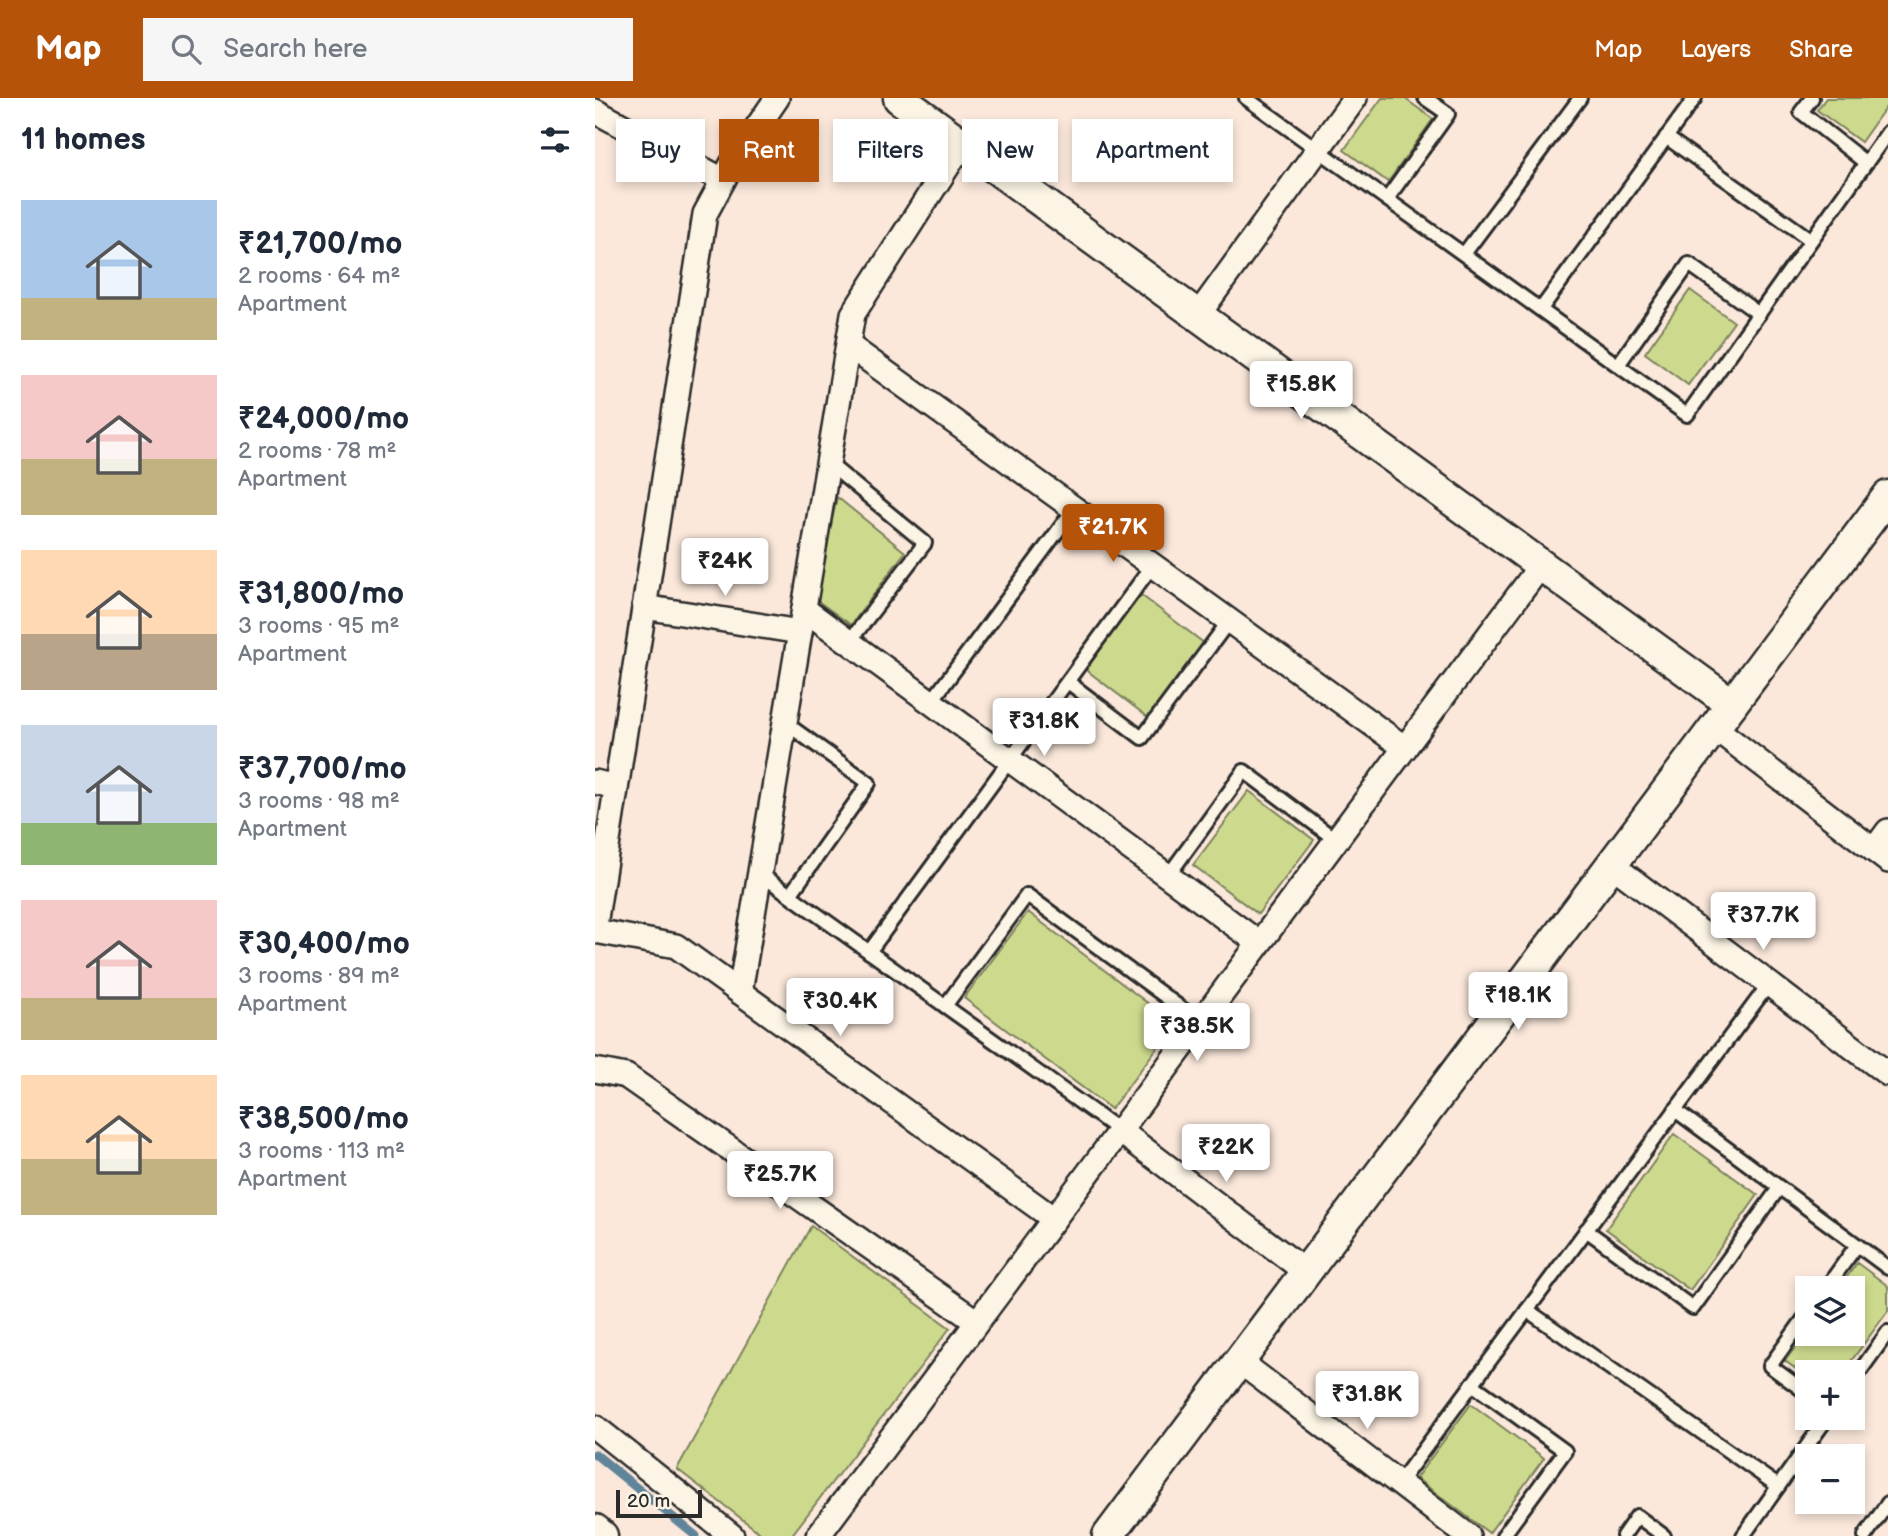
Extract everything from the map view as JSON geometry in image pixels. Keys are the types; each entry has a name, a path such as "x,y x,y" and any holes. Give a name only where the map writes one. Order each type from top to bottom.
{"street":[{"path":"763,119 777,98"},
{"path":"740,992 853,314 962,144 899,98"},
{"path":"1198,315 1355,98"},
{"path":"595,110 719,178"},
{"path":"595,925 605,784 644,607 705,214 722,182"},
{"path":"1014,182 1732,704"},
{"path":"848,345 1405,748"},
{"path":"1108,1536 1888,496"},
{"path":"818,1536 1541,565"},
{"path":"644,607 800,632"},
{"path":"803,609 1259,943"},
{"path":"1715,728 1881,856 1888,831"},
{"path":"1612,864 1888,1074"},
{"path":"595,931 676,946 1054,1219"},
{"path":"595,1070 626,1076 977,1322"},
{"path":"1119,1131 1306,1272"},
{"path":"1239,1361 1468,1536"},
{"path":"595,1427 732,1536"},
{"path":"595,1530 602,1536"}],"lane":[{"path":"1246,98 1687,415 1888,132"},
{"path":"1387,199 1448,114 1425,98"},
{"path":"1464,254 1580,98"},
{"path":"1541,309 1695,98"},
{"path":"1812,98 1801,112 1866,163"},
{"path":"1667,137 1811,240"},
{"path":"1618,365 1689,264 1759,314"},
{"path":"828,463 925,543 849,642"},
{"path":"931,702 1074,509"},
{"path":"869,952 1152,566"},
{"path":"1068,682 1142,738 1229,621"},
{"path":"784,722 869,783 790,895"},
{"path":"1168,876 1244,771 1336,840"},
{"path":"759,873 1119,1131"},
{"path":"945,1006 1027,894 1201,1023"},
{"path":"1399,1483 1769,984"},
{"path":"1675,1110 1888,1268"},
{"path":"1586,1230 1693,1308 1779,1188"},
{"path":"1835,1276 1857,1245"},
{"path":"1527,1310 1778,1486"},
{"path":"1795,1331 1770,1366 1795,1384"},
{"path":"1865,1364 1888,1332"},
{"path":"1472,1384 1565,1451 1503,1536"},
{"path":"1742,1536 1818,1430"},
{"path":"1865,1536 1888,1503"},
{"path":"1623,1536 1637,1516 1664,1536"}],"green space":[{"path":"1382,98 1404,98 1433,119 1388,182 1344,150"},
{"path":"1826,98 1888,98 1888,104 1861,142 1817,110"},
{"path":"1690,290 1734,322 1688,385 1645,353"},
{"path":"837,497 905,552 851,625 815,599"},
{"path":"1141,595 1205,644 1149,718 1085,669"},
{"path":"1249,791 1314,840 1258,914 1193,865"},
{"path":"1028,912 1175,1024 1111,1109 964,998"},
{"path":"1674,1134 1758,1195 1690,1290 1606,1229"},
{"path":"811,1226 950,1328 791,1536 764,1536 677,1469"},
{"path":"1857,1263 1888,1286 1888,1311 1865,1342 1865,1276 1848,1276"},
{"path":"1796,1346 1862,1346 1852,1360 1795,1360 1795,1368 1785,1361"},
{"path":"1471,1404 1544,1458 1489,1533 1416,1478"}],"waterway":[{"path":"595,1454 696,1536"}]}
